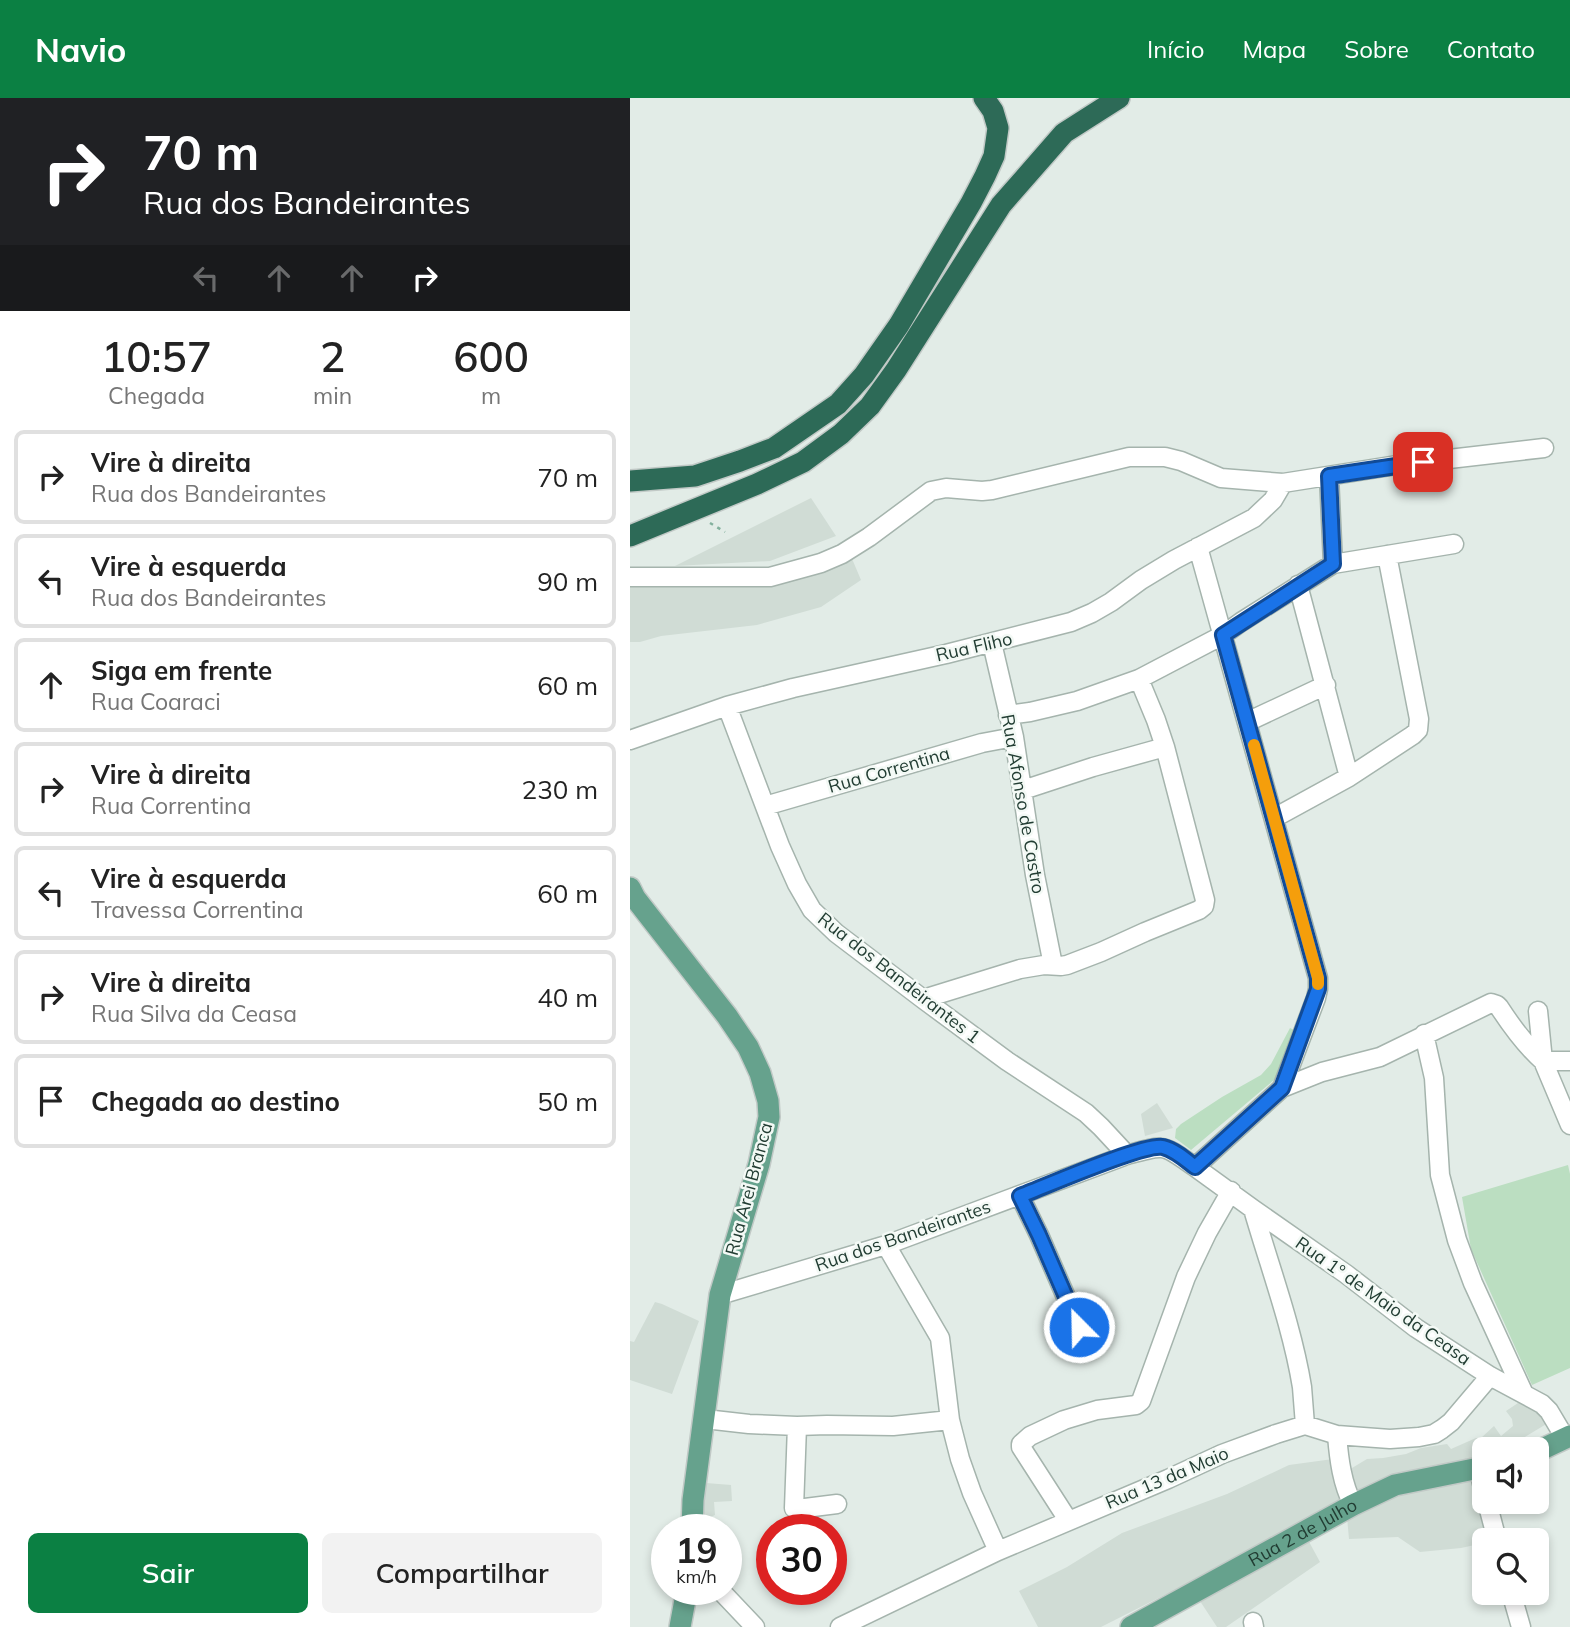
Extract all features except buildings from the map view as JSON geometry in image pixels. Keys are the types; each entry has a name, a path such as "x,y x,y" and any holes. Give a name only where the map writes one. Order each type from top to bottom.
{"highway":[{"path":"630,481 695,476 740,461 774,448 838,404 864,375 899,325 985,176 994,156 998,128 993,111 985,98"},
{"path":"630,536 757,484 803,462 841,434 870,406 897,370 1000,205 1064,133 1119,98"}],"main road":[{"name":"Rua Arei Branca","path":"630,888 748,1046 768,1101 769,1116 759,1164 720,1295 693,1514"},
{"path":"1549,1446 1568,1437"},
{"name":"Rua 2 de Julho","path":"1131,1627 1353,1505 1395,1485 1472,1469"},
{"path":"680,1627 684,1605"}],"street":[{"path":"630,577 770,578 842,554 931,491 946,488 992,490 1129,457 1165,457 1221,478 1283,483 1544,448"},
{"path":"1329,476 1333,564"},
{"name":"Rua Fliho","path":"630,740 727,706 793,688 1052,629 1071,622 1092,613 1141,580 1259,514 1273,500 1283,483"},
{"path":"1008,715 1077,701 1139,679 1223,635 1333,564 1454,544"},
{"path":"1198,547 1318,978 1318,989 1282,1088"},
{"path":"1274,818 1349,777 1418,730 1419,719 1387,555"},
{"path":"1298,585 1349,777"},
{"name":"Rua Afonso de Castro","path":"992,643 1014,737 1035,875 1053,965"},
{"path":"923,999 1020,968 1067,965 1204,906 1205,900 1165,747 1139,679"},
{"path":"1247,722 1326,685"},
{"name":"Rua dos Bandeirantes 1","path":"727,706 797,884 812,910 836,933 1007,1062 1086,1113 1127,1155"},
{"name":"Rua Correntina","path":"765,806 982,743 1014,737"},
{"path":"1023,790 1165,747"},
{"path":"1195,1167 1282,1088 1322,1072 1380,1057 1488,1004 1497,1004 1527,1045 1543,1061 1570,1060"},
{"path":"1538,1011 1543,1061 1570,1125"},
{"path":"1424,1034 1434,1078 1440,1175 1457,1240 1473,1283 1524,1394"},
{"name":"Rua dos Bandeirantes","path":"720,1295 886,1245 1153,1147 1165,1147 1195,1167"},
{"name":"Rua 1º de Maio da Ceasa","path":"1195,1167 1346,1274 1416,1328 1490,1376 1542,1404 1568,1437"},
{"path":"1068,1520 1021,1447 1022,1442 1064,1420 1097,1410 1136,1405 1141,1401 1186,1277 1230,1191"},
{"path":"1020,1196 1079,1327"},
{"path":"1253,1209 1291,1340 1301,1386 1305,1425 1337,1435 1390,1439 1434,1434 1451,1422 1490,1376"},
{"path":"886,1245 940,1338 950,1420 960,1458 998,1551"},
{"path":"705,1419 797,1426 893,1426 950,1420"},
{"name":"Rua 13 da Maio","path":"840,1627 1068,1520 1222,1454 1305,1425"},
{"path":"797,1426 794,1508 837,1504"},
{"path":"1337,1435 1346,1492 1353,1505"},
{"path":"734,1605 755,1627"},
{"path":"1515,1605 1521,1627"}],"shaded area":[{"path":"811,498 836,536 770,561 675,566"},
{"path":"850,554 861,580 821,607 757,625 630,642 630,583 773,584 810,576"},
{"path":"1157,1103 1173,1128 1145,1136 1141,1114"},
{"path":"655,1302 699,1321 672,1394 630,1380 630,1341 634,1342"},
{"path":"1524,1399 1542,1409 1548,1423 1525,1437 1482,1437 1494,1426 1501,1436 1513,1426 1506,1411"},
{"path":"1472,1440 1472,1460 1396,1474 1356,1491 1347,1471 1367,1459 1406,1454 1421,1448 1447,1444 1451,1449"},
{"path":"1333,1459 1345,1504 1101,1627 1038,1627 1019,1591 1067,1567 1122,1533 1227,1494 1289,1465"},
{"path":"1472,1478 1472,1514 1485,1514 1489,1528 1472,1528 1472,1546 1420,1552 1398,1537 1349,1539 1347,1517 1391,1495"},
{"path":"706,1483 731,1485 732,1501 714,1502 715,1514 703,1514"},
{"path":"1307,1538 1320,1562 1226,1627 1217,1627 1198,1598"}],"green space":[{"path":"1290,1028 1298,1032 1274,1080 1191,1150 1175,1138 1176,1129 1181,1124 1261,1075 1271,1064"},
{"path":"1568,1165 1570,1368 1532,1385 1471,1249 1462,1197"}],"slow traffic":[{"path":"1254,745 1318,984"}],"route":[{"path":"1079,1327 1020,1196 1153,1147 1165,1147 1195,1167 1282,1088 1318,989 1318,978 1223,635 1333,564 1329,476 1423,462"}]}
